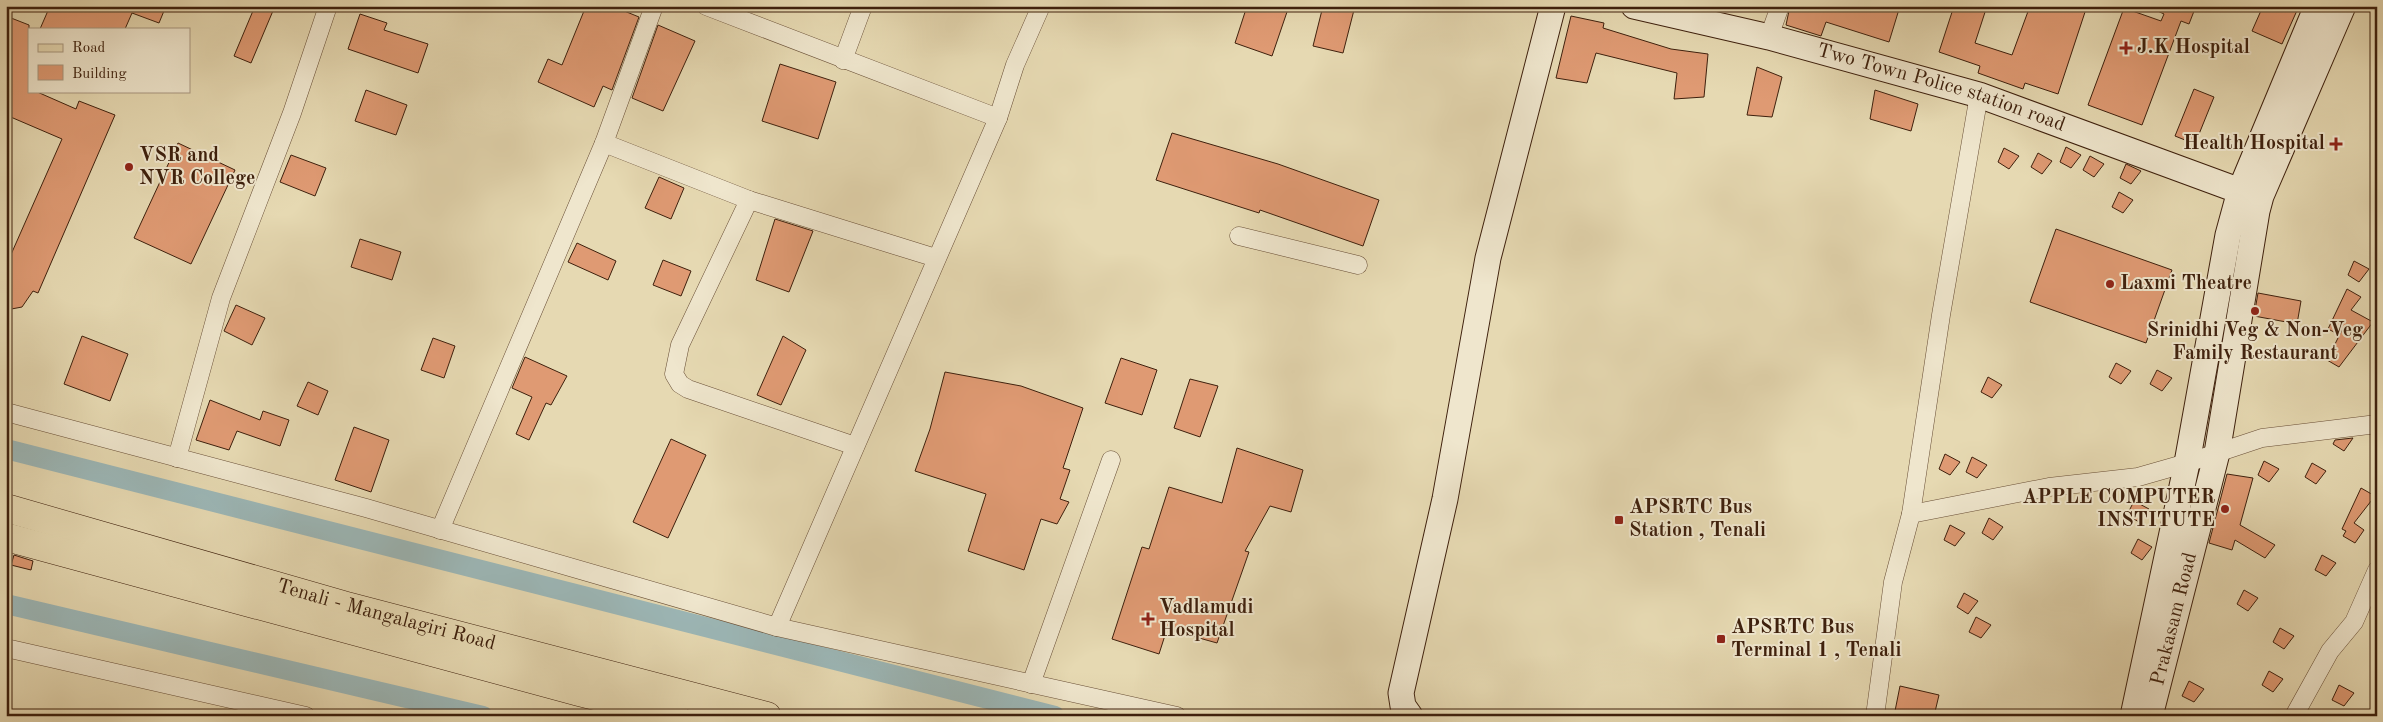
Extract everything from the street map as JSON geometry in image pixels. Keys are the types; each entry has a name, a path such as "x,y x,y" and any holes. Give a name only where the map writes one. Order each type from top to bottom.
{"main road":[{"path":"1410,716 1403,706 1401,693 1444,499 1488,258 1552,6"},
{"name":"Two Town Police station road","path":"1634,6 1769,37 1979,95 2240,191"},
{"name":"Prakasam Road","path":"2133,716 2187,463 2221,271 2240,191 2317,6"},
{"name":"Prakasam Road","path":"2150,716 2217,454 2261,196 2343,6"},
{"name":"Tenali - Mangalagiri Road","path":"6,508 353,608 767,716"},
{"name":"Tenali - Mangalagiri Road","path":"6,538 579,692 676,716"}],"street":[{"path":"177,458 221,298 292,113 328,6"},
{"path":"440,530 604,143 654,6"},
{"path":"706,6 998,118"},
{"path":"843,60 863,6"},
{"path":"777,627 998,118 1016,65 1041,6"},
{"path":"1769,37 1780,6"},
{"path":"1876,716 1893,582 1911,514 1941,315 1979,95"},
{"path":"604,143 749,200 936,258"},
{"path":"749,200 680,345 674,374 680,384 688,389 855,446"},
{"path":"1239,236 1358,265"},
{"path":"6,412 440,530 777,627 1177,716"},
{"path":"1911,514 2049,487 2138,477 2217,454 2262,438 2377,424"},
{"path":"1031,684 1111,460"},
{"path":"2294,716 2330,651 2354,622 2376,575"},
{"path":"6,648 306,716"},
{"path":"1410,716 1423,716"}],"building":[{"path":"50,6 166,6 159,23 132,13 125,28 40,28"},
{"path":"255,6 275,6 251,63 234,56"},
{"path":"586,6 612,6 639,17 612,90 603,86 594,107 538,82 548,59 562,65"},
{"path":"1247,6 1289,6 1272,56 1235,43"},
{"path":"1323,6 1355,6 1343,53 1313,46"},
{"path":"1790,6 1900,6 1889,42 1826,22 1821,36 1786,25"},
{"path":"1954,6 1987,6 1975,43 2012,55 2030,6 2087,6 2058,94 2025,83 2023,89 1978,73 1980,66 1939,52"},
{"path":"2147,6 2196,6 2189,24 2181,21 2142,125 2088,105 2124,8 2161,21 2164,14"},
{"path":"2263,6 2299,6 2282,44 2252,31"},
{"path":"360,14 387,23 384,30 428,44 418,73 348,49"},
{"path":"6,16 29,25 28,92 37,92 76,109 79,101 115,115 38,293 33,291 22,307 6,310 6,259 9,259 62,139 6,115"},
{"path":"1571,16 1604,23 1603,28 1671,49 1708,54 1704,97 1674,99 1677,73 1596,53 1587,83 1556,78"},
{"path":"658,25 695,41 663,111 632,98"},
{"path":"780,64 836,82 818,139 762,121"},
{"path":"1757,67 1782,77 1772,117 1747,115"},
{"path":"2194,89 2214,97 2195,144 2175,136"},
{"path":"366,90 407,105 396,135 355,121"},
{"path":"1875,90 1918,104 1911,131 1870,119"},
{"path":"1172,133 1278,164 1379,200 1363,246 1260,210 1259,213 1156,180"},
{"path":"178,143 235,170 191,264 134,238"},
{"path":"2066,147 2081,155 2071,168 2060,162"},
{"path":"2004,148 2019,156 2009,169 1998,162"},
{"path":"2038,153 2052,161 2042,174 2031,167"},
{"path":"291,155 326,168 315,196 280,182"},
{"path":"2090,156 2104,164 2094,177 2083,170"},
{"path":"2126,164 2141,171 2131,184 2120,178"},
{"path":"659,177 684,188 671,219 645,208"},
{"path":"2119,192 2133,200 2123,213 2112,207"},
{"path":"775,219 813,231 789,292 756,280"},
{"path":"2056,229 2172,270 2146,343 2030,302"},
{"path":"360,239 401,252 392,280 351,267"},
{"path":"577,243 616,261 608,280 568,262"},
{"path":"663,260 691,271 681,296 653,285"},
{"path":"2354,261 2369,269 2359,282 2348,275"},
{"path":"2347,289 2361,297 2351,310 2373,322 2339,367 2327,360 2342,330 2337,327 2334,332 2328,329"},
{"path":"2258,293 2301,301 2297,324 2254,316"},
{"path":"236,305 265,318 252,345 224,331"},
{"path":"82,336 128,354 110,401 64,384"},
{"path":"783,336 806,350 781,405 757,395"},
{"path":"433,338 455,346 444,378 421,370"},
{"path":"525,357 567,376 551,405 546,403 529,440 516,434 532,397 512,388"},
{"path":"1121,358 1157,370 1142,415 1105,403"},
{"path":"2116,363 2131,371 2121,384 2109,377"},
{"path":"2157,370 2172,378 2162,391 2150,384"},
{"path":"945,372 1021,386 1083,408 1063,468 1070,470 1060,499 1069,502 1057,524 1041,519 1024,570 968,551 986,494 915,471 930,429"},
{"path":"1988,377 2002,385 1992,398 1981,392"},
{"path":"1190,379 1218,386 1200,437 1174,428"},
{"path":"308,382 328,391 318,415 297,406"},
{"path":"210,400 260,420 263,411 289,420 280,446 237,431 229,450 196,440"},
{"path":"354,427 389,440 371,492 335,480"},
{"path":"2353,438 2344,451 2333,444 2335,440"},
{"path":"671,439 706,455 668,538 633,522"},
{"path":"1237,448 1303,470 1291,512 1270,506 1245,551 1249,552 1217,643 1167,629 1159,654 1112,639 1142,547 1149,549 1169,487 1222,503"},
{"path":"1945,454 1960,462 1950,475 1939,469"},
{"path":"1972,457 1987,465 1977,478 1966,472"},
{"path":"2264,461 2279,469 2269,482 2258,475"},
{"path":"2312,463 2326,471 2316,484 2305,477"},
{"name":"APPLE COMPUTER INSTITUTE","path":"2227,474 2253,478 2240,525 2275,545 2265,558 2235,540 2232,550 2209,543"},
{"path":"2361,488 2375,496 2354,523 2364,530 2355,543 2343,536 2346,531 2342,529"},
{"path":"2134,501 2149,509 2139,522 2127,515"},
{"path":"1989,518 2003,527 1993,540 1982,533"},
{"path":"1950,525 1965,533 1955,546 1944,540"},
{"path":"2138,539 2152,547 2142,560 2131,553"},
{"path":"14,555 33,561 31,570 11,565"},
{"path":"2322,555 2336,563 2326,576 2315,570"},
{"path":"2244,590 2258,598 2248,611 2237,604"},
{"path":"1964,593 1978,601 1968,614 1957,607"},
{"path":"1976,617 1991,625 1981,638 1969,632"},
{"path":"2280,628 2294,636 2284,649 2273,642"},
{"path":"2269,671 2283,679 2273,692 2262,685"},
{"path":"2189,681 2204,689 2194,702 2182,696"},
{"path":"2339,685 2354,693 2344,706 2332,700"},
{"path":"1900,686 1939,695 1934,716 1894,716"}],"waterway":[{"path":"6,449 1055,716"},
{"path":"6,604 483,716"}],"place":[{"name":"J.K Hospital","path":"2126,48"},
{"name":"Health Hospital","path":"2336,144"},
{"name":"VSR and NVR College","path":"129,167"},
{"name":"Laxmi Theatre","path":"2110,284"},
{"name":"Srinidhi Veg & Non-Veg Family Restaurant","path":"2255,311"},
{"name":"APPLE COMPUTER INSTITUTE","path":"2225,509"},
{"name":"APSRTC Bus Station , Tenali","path":"1619,520"},
{"name":"Vadlamudi Hospital","path":"1148,619"},
{"name":"APSRTC Bus Terminal 1 , Tenali","path":"1721,639"}]}
